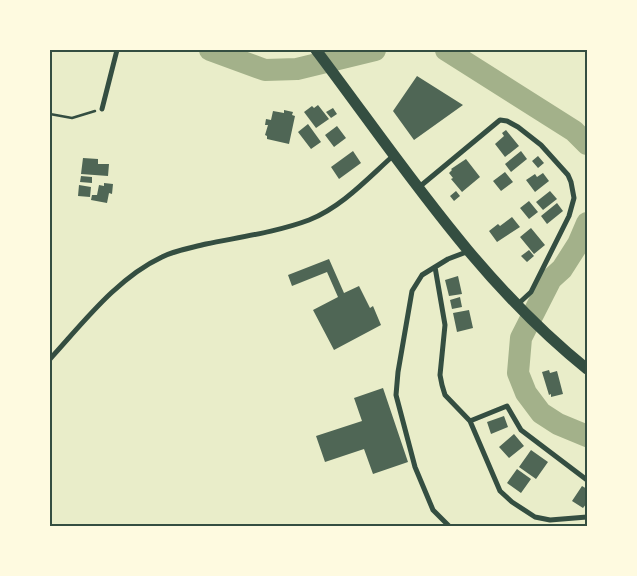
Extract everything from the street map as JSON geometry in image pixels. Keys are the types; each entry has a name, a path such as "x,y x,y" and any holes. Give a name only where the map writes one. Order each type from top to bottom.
{"highway":[{"path":"316,50 418,188 490,276 552,339 587,369"}],"street":[{"path":"102,109 117,50"},
{"path":"418,188 500,120 507,121 518,127 541,145 568,175 574,198 570,216 531,292 519,307"},
{"path":"50,359 120,285 161,257 182,250 289,226 310,219 329,210 341,201 394,155"},
{"path":"449,526 433,510 426,493 408,443 396,395 398,372 412,291 422,275 448,259 469,251"},
{"path":"434,267 445,325 440,375 442,385 445,395 470,421 500,492 535,517 550,520 587,518"},
{"path":"470,421 507,406 520,430 587,480"}],"path":[{"path":"50,114 72,118 102,109"}],"building":[{"path":"417,76 463,105 414,140 393,111"},
{"path":"318,105 329,119 316,128 304,112 312,106 314,108"},
{"path":"333,108 337,114 331,118 326,112"},
{"path":"284,110 293,112 292,115 295,116 289,144 267,139 265,135 268,125 265,125 266,119 271,120 273,111 284,113"},
{"path":"308,124 321,142 311,149 298,132"},
{"path":"337,126 346,138 334,147 325,135"},
{"path":"506,130 519,146 505,157 495,144 504,136 502,133"},
{"path":"353,151 361,163 339,179 331,167"},
{"path":"521,151 527,159 511,172 505,164"},
{"path":"538,156 544,163 538,168 532,161"},
{"path":"83,158 98,159 98,164 109,164 108,176 81,174"},
{"path":"466,159 480,177 462,192 451,179 453,178 449,173 451,169"},
{"path":"505,172 513,182 501,191 493,181"},
{"path":"543,173 549,181 535,192 526,180 535,174 537,177"},
{"path":"81,176 92,177 92,183 80,182"},
{"path":"104,183 113,184 112,194 109,193 107,203 91,200 92,195 97,195 99,185 104,186"},
{"path":"79,185 91,187 90,197 78,196"},
{"path":"456,191 460,196 454,201 450,196"},
{"path":"550,191 557,199 543,210 536,202"},
{"path":"529,201 538,212 529,219 520,208"},
{"path":"557,203 563,211 547,224 541,216"},
{"path":"512,217 520,227 497,242 489,231"},
{"path":"531,228 545,245 534,254 520,237"},
{"path":"529,250 534,256 527,262 521,256"},
{"path":"329,259 344,293 359,286 370,308 373,306 381,325 334,350 313,310 338,297 327,272 292,286 288,275"},
{"path":"458,276 462,294 449,296 445,280"},
{"path":"460,297 462,307 452,309 450,300"},
{"path":"469,310 473,328 457,332 453,313"},
{"path":"549,370 550,373 557,371 563,394 551,397 551,394 549,395 542,372"},
{"path":"383,388 408,462 373,474 364,449 325,462 316,436 362,421 354,398"},
{"path":"504,416 508,427 491,434 487,422"},
{"path":"514,434 524,446 509,458 499,447"},
{"path":"531,450 548,462 536,479 519,467"},
{"path":"517,469 531,479 521,493 507,483"},
{"path":"582,486 587,489 587,503 583,508 572,501"}],"waterway":[{"path":"210,50 265,70 297,69 375,50"},
{"path":"446,50 574,131 587,144"},
{"path":"587,223 578,244 562,269 551,279 521,338 518,373 526,393 541,413 558,424 587,436"}]}
